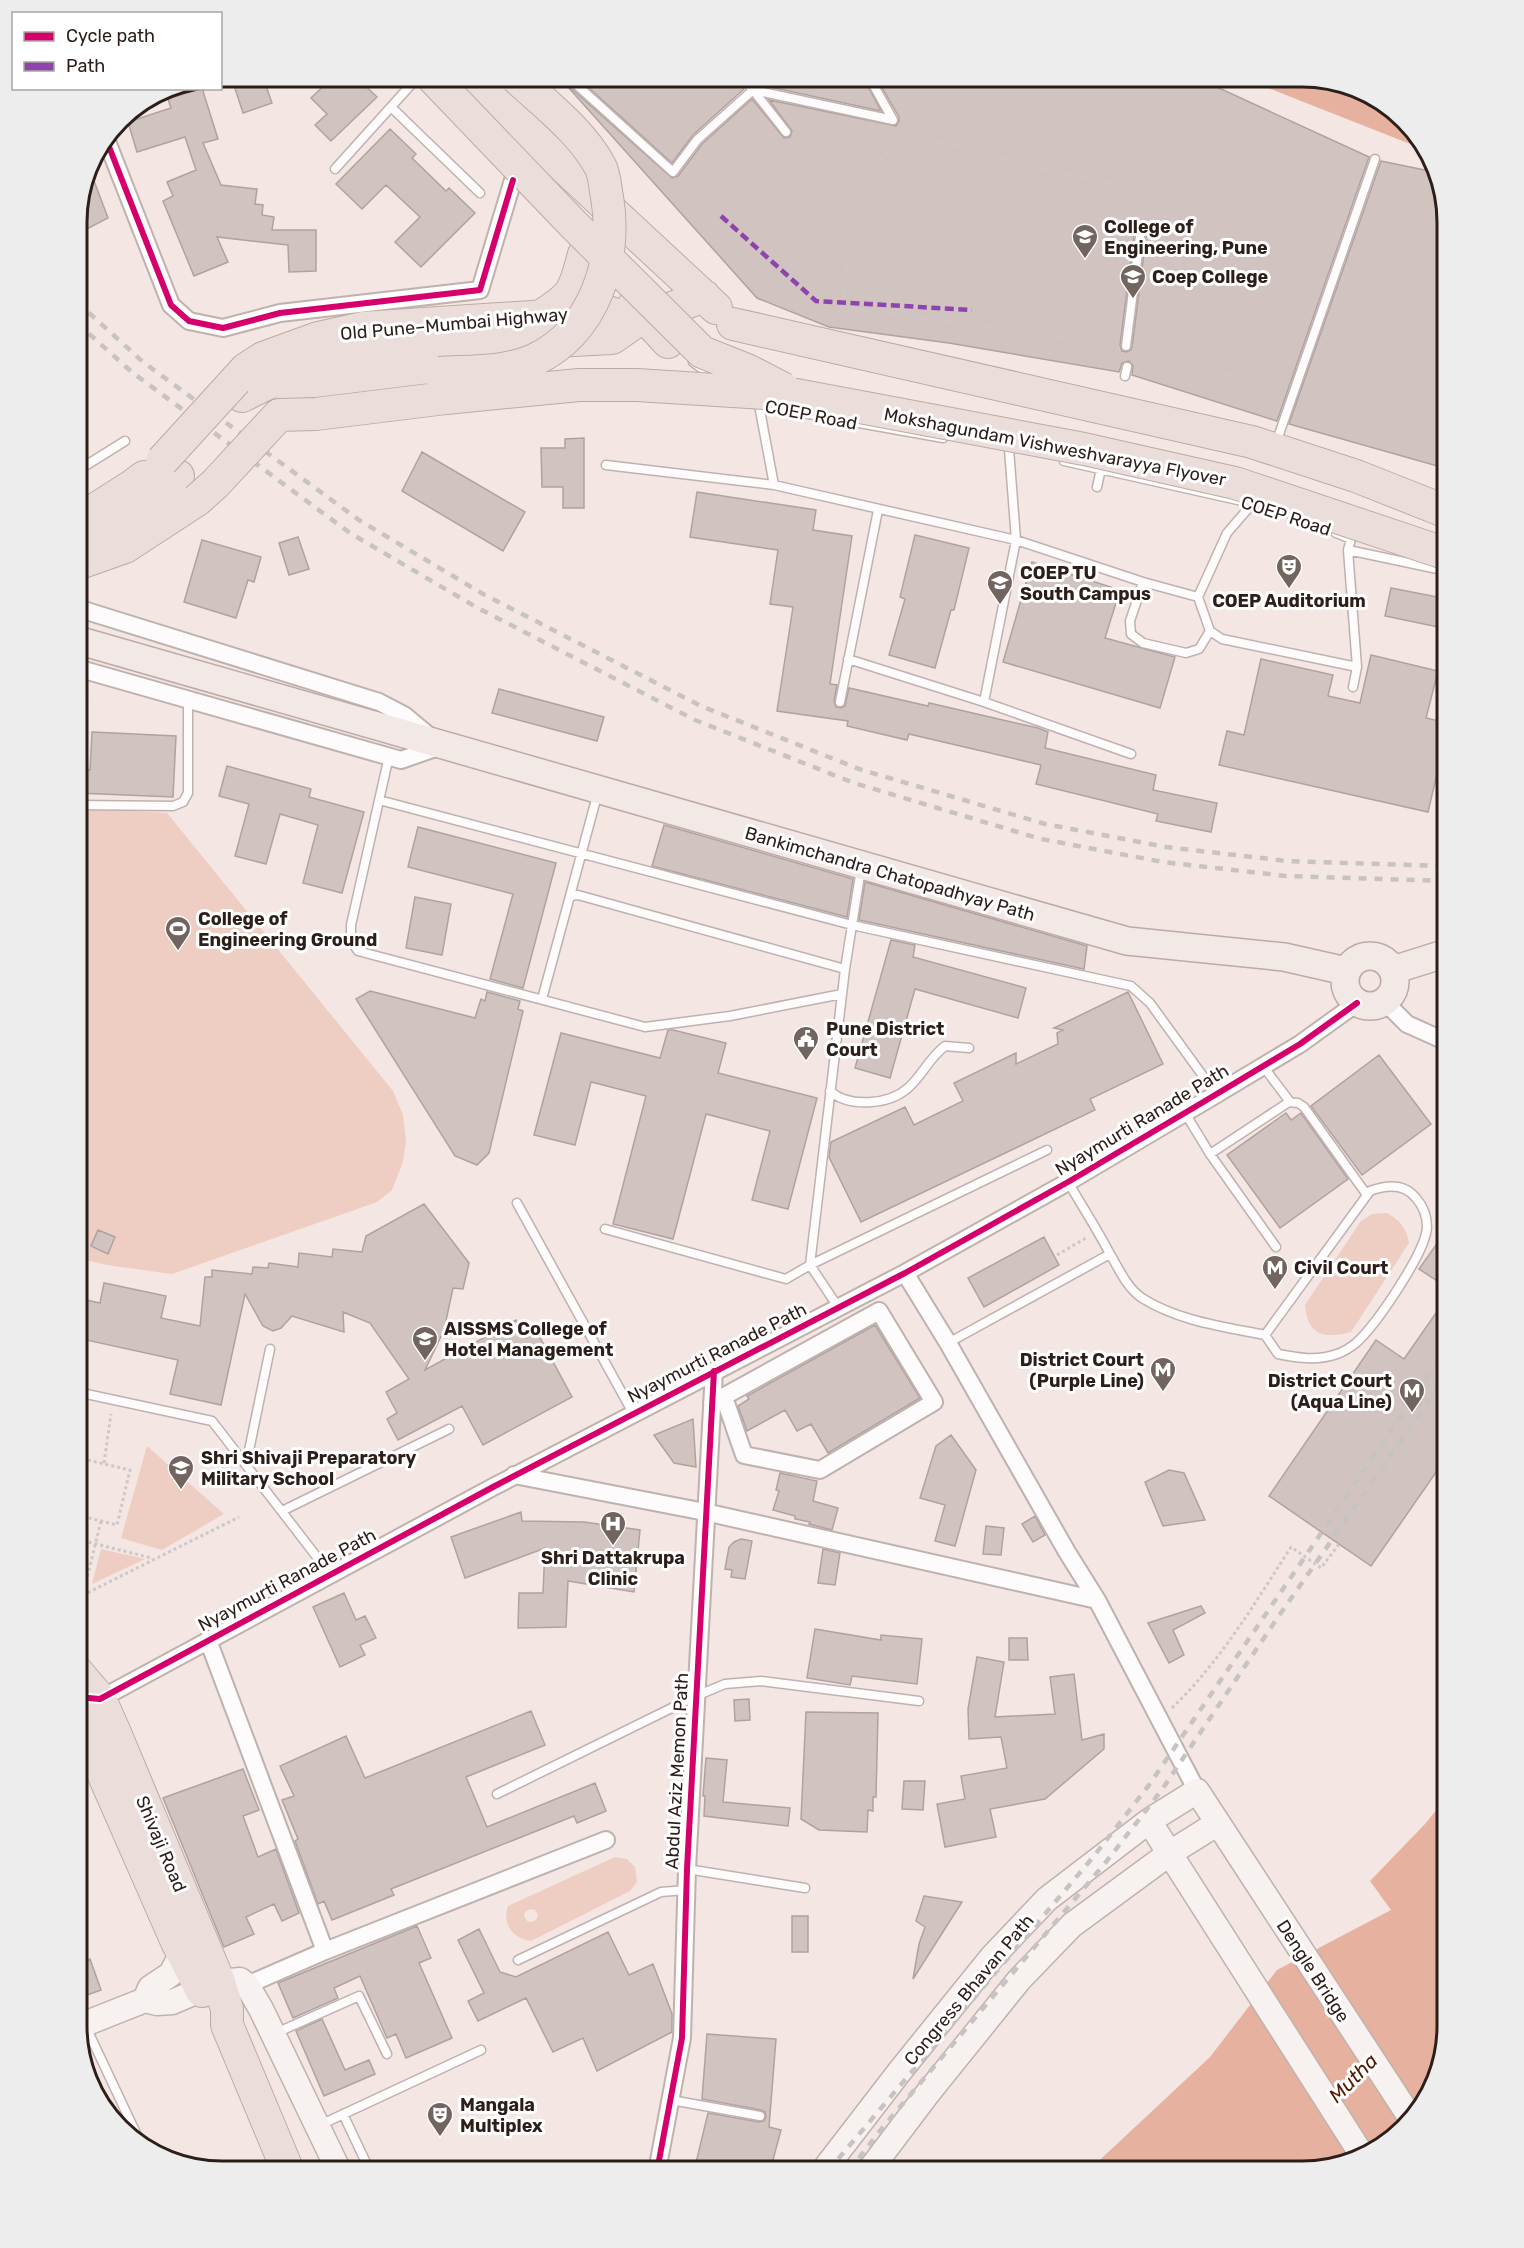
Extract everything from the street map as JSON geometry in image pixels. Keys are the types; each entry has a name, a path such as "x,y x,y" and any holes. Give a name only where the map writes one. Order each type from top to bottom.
{"highway":[{"path":"431,87 513,180 584,254 631,326 677,349 687,342 708,339 725,332 733,324"},
{"name":"Mokshagundam Vishweshvarayya Flyover","path":"432,87 702,352 747,370 796,395"},
{"path":"484,87 563,166 733,324 1201,430 1274,449 1356,476 1437,508"},
{"path":"517,87 581,153 586,187"},
{"path":"87,560 125,547 197,500 215,484 279,415 309,394 359,381 502,369 532,361 573,333 588,313 598,289 608,252 610,215 602,169 588,148 526,87"},
{"path":"541,316 559,305 575,287 584,254"},
{"path":"87,553 170,468 239,388 277,378 325,359 365,351 631,326 704,296"},
{"name":"Old Pune–Mumbai Highway","path":"239,388 246,369 263,358 318,338 363,328 608,312 631,326"},
{"name":"Mokshagundam Vishweshvarayya Flyover","path":"279,415 316,414 579,385 638,385 796,395 1084,449 1235,483 1437,550"},
{"path":"87,514 132,486 170,468"},
{"name":"Shivaji Road","path":"87,1725 222,1986 213,2012 227,2025 284,2161"},
{"name":"Shivaji Road","path":"87,1727 182,1953 222,1986"}],"main road":[{"path":"87,643 377,725 441,746"},
{"name":"Bankimchandra Chatopadhyay Path","path":"441,746 1127,941 1284,957 1346,971"},
{"path":"1369,956 1383,959 1393,970 1394,991 1385,1002 1371,1007 1357,1003 1347,992 1346,971 1356,960 1369,956"},
{"path":"1393,970 1437,956"},
{"name":"Congress Bhavan Path","path":"831,2161 992,1957 1047,1899 1149,1821 1197,1791"},
{"name":"Dengle Bridge","path":"1197,1791 1234,1851 1406,2111"},
{"path":"1149,1821 1358,2149"},
{"name":"Congress Bhavan Path","path":"877,2161 928,2093 1034,1965 1072,1925 1170,1853 1218,1823"},
{"path":"145,2000 150,1988 171,1974 182,1953"},
{"path":"87,2024 145,2000 157,2003 172,2002 222,1986 273,2034 334,2161"}],"street":[{"path":"109,148 171,305 189,321 223,328 280,313 480,290 513,180"},
{"name":"Bankimchandra Chatopadhyay Path","path":"87,611 379,702 405,715 441,746"},
{"path":"87,671 401,760 441,746"},
{"path":"1385,1002 1407,1024 1437,1037"},
{"name":"Nyaymurti Ranade Path","path":"87,1715 208,1640 514,1475 905,1273 1068,1182 1300,1044 1357,1003"},
{"path":"905,1273 1097,1600 1197,1791"},
{"path":"879,1311 934,1402 820,1470 744,1455 718,1400 879,1311"},
{"name":"Abdul Aziz Memon Path","path":"659,2161 682,2038 686,1890 705,1512 718,1400 714,1371"},
{"path":"514,1475 705,1512 1097,1600"},
{"path":"208,1640 325,1951"},
{"path":"222,1986 325,1951 606,1840"}],"lane":[{"path":"334,168 412,87"},
{"path":"579,87 673,172 697,140 753,90"},
{"path":"750,87 786,132"},
{"path":"753,90 893,120 875,87"},
{"path":"391,107 480,194"},
{"path":"1274,449 1375,159"},
{"path":"1126,346 1141,229"},
{"name":"COEP Road","path":"677,349 704,372 759,405 952,440"},
{"path":"759,405 774,485"},
{"path":"87,465 125,441"},
{"path":"998,447 1020,451"},
{"path":"984,702 1016,540 1009,449"},
{"name":"COEP Road","path":"1051,458 1257,504 1227,533 1198,597"},
{"path":"606,465 774,485 1016,540 1143,582 1198,597 1210,632 1222,639 1357,667"},
{"path":"1097,487 1101,470"},
{"path":"840,702 878,510"},
{"name":"COEP Road","path":"1329,530 1351,539 1348,550 1437,569"},
{"path":"1348,550 1357,667 1353,687"},
{"path":"1143,582 1130,621 1131,634 1143,643 1186,653 1199,649 1210,632"},
{"path":"848,659 984,702 1131,754"},
{"path":"87,805 173,806 183,802 188,794 188,699"},
{"path":"389,756 351,925 351,941 358,951 645,1027 730,1016 842,994"},
{"path":"542,999 599,791"},
{"path":"379,800 852,925 1131,986 1150,1004 1203,1077"},
{"path":"838,1307 810,1265 845,969 861,866"},
{"path":"570,896 578,895 845,969"},
{"path":"831,1091 839,1099 868,1102 887,1099 906,1090 932,1056 945,1046 969,1048"},
{"path":"1263,1066 1290,1102"},
{"path":"1210,1154 1290,1102 1298,1103 1304,1107 1367,1195"},
{"path":"1185,1113 1210,1154 1276,1247"},
{"path":"604,1229 786,1279 810,1265 1047,1150"},
{"path":"1068,1182 1117,1269 1142,1298 1173,1313 1227,1328 1265,1335 1278,1354 1319,1359 1338,1354 1356,1343 1380,1313 1413,1264 1423,1245 1427,1227 1424,1207 1412,1193 1398,1186 1381,1187 1370,1191 1265,1335"},
{"path":"517,1203 633,1413"},
{"path":"948,1343 1110,1254"},
{"path":"246,1465 270,1349"},
{"path":"87,1394 212,1421 330,1574"},
{"path":"282,1511 449,1429"},
{"path":"497,1794 725,1684 761,1681 919,1701"},
{"path":"687,1869 805,1888"},
{"path":"519,1960 661,1892 686,1890"},
{"path":"273,2034 359,1996 387,2054"},
{"path":"88,2039 132,2126"},
{"path":"317,2126 481,2050"},
{"path":"671,2100 760,2116"},
{"path":"343,2114 365,2161"}],"path":[{"path":"1141,229 1150,192 1053,171 898,131 882,158 850,233 842,306 1126,346 1293,394"},
{"path":"1057,1256 1097,1232"},
{"path":"104,1464 114,1400"},
{"path":"87,1460 130,1470 117,1525 87,1518"},
{"path":"87,1592 239,1517"},
{"path":"87,1579 101,1521"},
{"path":"87,1542 153,1559"},
{"path":"1160,1720 1210,1666 1291,1547 1321,1568 1339,1544"}],"shaded area":[{"name":"College of Engineering Ground","path":"87,809 167,813 393,1091 403,1115 406,1141 403,1162 392,1190 377,1202 172,1274 87,1260"},
{"path":"1387,1213 1402,1225 1409,1243 1351,1332 1333,1335 1319,1333 1310,1323 1305,1305 1361,1221 1372,1214"},
{"path":"147,1446 224,1514 162,1550 121,1538"},
{"path":"101,1549 145,1559 92,1584"},
{"path":"615,1857 627,1859 635,1867 637,1882 630,1891 531,1941 519,1937 510,1929 506,1919 508,1906","holes":["530,1909 535,1910 538,1915 536,1920 527,1921 524,1916 525,1912"]}],"water":[{"path":"1265,87 1311,87 1345,94 1377,110 1391,121 1412,145"},
{"name":"Mutha","path":"1437,1809 1436,2044 1427,2078 1419,2094 1397,2121 1370,2143 1354,2151 1320,2160 1099,2161 1210,2057 1277,1970 1391,1910 1370,1881"}],"building":[{"path":"235,87 266,87 272,103 243,113"},
{"path":"323,87 366,87 377,97 331,141 315,125 327,114 311,98"},
{"name":"College of Engineering, Pune","path":"568,87 672,178 678,176 702,144 752,99 784,138 790,137 792,131 769,100 896,126 899,117 882,87 1217,87 1369,157 1277,421 1132,375 1133,366 1129,361 1122,363 1119,372 949,343 829,327 757,298","holes":["1138,223 1144,224 1147,230 1132,347 1126,352 1122,351 1120,345 1135,228"]},
{"path":"588,87 743,87 744,89 693,135 672,163"},
{"path":"770,87 868,87 881,111"},
{"path":"203,90 218,139 203,143 221,185 257,189 255,204 263,205 262,215 274,217 272,230 316,230 316,271 289,272 288,245 217,237 228,262 194,276 163,201 173,196 167,182 196,170 185,137 137,152 129,125 135,120 171,108 168,99"},
{"path":"390,129 416,154 412,158 446,191 449,188 475,213 421,267 395,242 420,217 386,185 362,209 336,184"},
{"path":"1381,161 1427,171 1436,204 1437,222 1437,466 1289,424"},
{"path":"94,181 108,218 87,229 88,204"},
{"path":"584,438 584,508 563,508 563,487 542,487 541,448 565,448 565,439"},
{"path":"422,452 525,512 503,551 402,491"},
{"path":"697,492 816,510 813,530 852,536 830,684 837,685 834,701 836,707 845,706 849,688 928,706 929,703 1038,728 1048,732 1045,748 1156,775 1153,790 1217,803 1211,832 1156,821 1158,814 1036,784 1041,765 909,734 907,740 847,726 848,721 777,711 793,607 770,604 778,550 690,537"},
{"path":"915,535 969,548 954,610 951,610 935,668 889,655 905,599 900,597"},
{"path":"298,537 309,569 289,575 279,543"},
{"path":"202,540 261,557 254,582 248,580 236,618 184,602"},
{"path":"1032,562 1120,590 1105,638 1175,657 1160,708 1003,662"},
{"path":"1391,588 1437,597 1437,627 1385,616"},
{"path":"1371,655 1437,671 1426,718 1437,720 1437,774 1428,812 1219,765 1227,731 1244,735 1261,659 1333,675 1328,696 1360,703"},
{"path":"499,689 604,717 597,741 492,713"},
{"path":"92,732 176,736 173,797 87,793 87,770 90,770"},
{"path":"227,766 311,789 309,797 364,812 342,893 303,883 318,825 280,814 266,864 235,856 249,804 219,796"},
{"path":"664,825 853,879 847,917 652,866"},
{"path":"418,827 556,863 523,988 490,979 513,894 408,867"},
{"path":"865,882 1087,946 1084,969 859,920"},
{"path":"415,897 451,904 442,955 406,948"},
{"path":"891,940 915,945 913,957 1026,988 1018,1018 915,989 890,1078 855,1068"},
{"path":"370,991 475,1018 481,999 485,1001 487,992 520,1001 518,1009 523,1011 489,1153 477,1165 455,1156 356,999"},
{"path":"1128,992 1163,1064 1090,1099 1095,1110 861,1222 829,1157 831,1142 905,1107 914,1125 963,1101 954,1083 1016,1053 1016,1064 1058,1044 1057,1033 1063,1030 1054,1028"},
{"path":"668,1030 726,1043 718,1073 817,1098 788,1209 752,1200 770,1131 706,1114 673,1239 613,1224 646,1096 591,1082 575,1145 534,1135 561,1033 660,1058"},
{"path":"1379,1055 1431,1124 1362,1175 1311,1106"},
{"path":"1286,1113 1291,1120 1301,1113 1348,1179 1280,1228 1227,1155"},
{"path":"424,1204 469,1263 463,1289 453,1288 444,1330 425,1370 516,1320 526,1338 537,1332 572,1397 483,1445 462,1406 398,1440 387,1419 397,1413 386,1392 409,1379 370,1323 343,1312 344,1332 292,1316 281,1328 273,1331 263,1326 245,1294 221,1405 170,1394 178,1360 87,1340 87,1300 100,1303 104,1283 166,1296 161,1318 200,1326 205,1277 212,1277 212,1270 252,1274 253,1267 268,1268 269,1263 298,1267 299,1253 332,1257 333,1249 362,1252 366,1236"},
{"path":"98,1230 115,1237 108,1254 91,1246"},
{"path":"1044,1237 1059,1265 984,1307 968,1278"},
{"path":"1437,1244 1437,1281 1419,1269"},
{"path":"1437,1312 1437,1471 1371,1566 1269,1496 1376,1340 1404,1359"},
{"path":"875,1325 920,1398 828,1453 811,1424 797,1431 785,1410 747,1431 738,1406 749,1399 747,1396"},
{"path":"693,1419 696,1467 674,1463 654,1435"},
{"path":"951,1435 976,1470 955,1546 935,1541 945,1505 920,1498 936,1446"},
{"path":"1169,1470 1184,1473 1205,1520 1163,1526 1145,1482"},
{"path":"780,1473 817,1481 813,1501 838,1508 832,1530 773,1510 779,1491 776,1490"},
{"path":"521,1512 522,1521 584,1522 640,1530 634,1592 568,1581 566,1627 518,1628 519,1593 543,1593 545,1548 465,1578 451,1537"},
{"path":"1035,1516 1045,1535 1033,1542 1022,1524"},
{"path":"986,1526 1004,1528 1001,1555 983,1554"},
{"path":"741,1539 752,1541 745,1579 731,1577 732,1570 725,1569 729,1547"},
{"path":"823,1549 840,1553 835,1585 818,1583"},
{"path":"344,1593 356,1620 365,1616 376,1638 360,1645 365,1655 340,1667 313,1607"},
{"path":"1201,1606 1205,1613 1173,1630 1184,1655 1169,1663 1148,1623"},
{"path":"815,1629 881,1640 881,1635 922,1639 917,1684 852,1676 850,1685 807,1678"},
{"path":"1009,1638 1027,1638 1028,1660 1009,1660"},
{"path":"977,1657 1004,1662 995,1717 1055,1714 1050,1677 1074,1674 1082,1740 1104,1734 1104,1749 1045,1799 990,1809 996,1837 945,1847 937,1804 965,1799 961,1776 1007,1768 1001,1737 969,1739 968,1709"},
{"path":"749,1699 750,1720 735,1721 734,1700"},
{"path":"531,1711 545,1745 466,1777 487,1827 595,1783 606,1811 577,1823 574,1816 391,1889 394,1895 332,1920 324,1901 318,1904 295,1841 298,1839 282,1800 294,1796 280,1766 346,1736 365,1778"},
{"path":"806,1712 878,1713 876,1797 873,1797 873,1811 868,1810 867,1832 819,1830 801,1819"},
{"path":"706,1758 727,1760 723,1802 790,1808 788,1826 704,1816"},
{"path":"243,1769 259,1810 243,1816 258,1857 276,1849 299,1913 282,1921 274,1904 246,1917 254,1934 224,1947 163,1798"},
{"path":"904,1781 925,1781 923,1810 902,1809"},
{"path":"924,1896 962,1902 913,1979 919,1944 925,1927 916,1921"},
{"path":"792,1916 808,1916 808,1952 792,1952"},
{"path":"417,1926 431,1958 419,1963 452,2038 406,2058 396,2034 387,2038 360,1976 334,1988 338,1998 293,2018 278,1983"},
{"path":"479,1929 500,1972 516,1977 608,1932 629,1975 653,1964 672,2014 672,2032 597,2071 583,2038 553,2052 526,1998 478,2021 468,2001 484,1993 458,1940"},
{"path":"90,1959 101,1990 87,1995 87,1960"},
{"path":"322,2019 345,2070 369,2060 375,2074 324,2096 296,2031"},
{"path":"707,2034 776,2039 769,2127 781,2130 773,2161 696,2161 708,2113 759,2122 764,2121 766,2117 765,2112 761,2110 702,2099"}],"railway":[{"path":"87,311 143,362 359,520 483,594 701,706 859,769 1045,824 1166,847 1287,861 1437,866"},
{"path":"87,332 133,373 350,533 476,607 695,720 854,783 1041,839 1163,862 1286,876 1437,881"},
{"path":"836,2161 1094,1856 1149,1785 1437,1364"},
{"path":"857,2161 1106,1862 1161,1791 1276,1620 1437,1389"}],"marked path":[{"path":"721,216 816,301 972,310"}],"cycle path":[{"path":"109,148 171,305 189,321 223,328 280,313 480,290 513,180"},
{"path":"87,1698 100,1699 493,1487 905,1273 1068,1182 1205,1101 1300,1044 1357,1003"},
{"path":"659,2161 682,2038 687,1869 714,1371"}],"place":[{"name":"College of Engineering, Pune","path":"1085,260"},
{"name":"Coep College","path":"1133,300"},
{"name":"COEP Auditorium","path":"1289,590"},
{"name":"COEP TU South Campus","path":"1000,606"},
{"name":"College of Engineering Ground","path":"178,952"},
{"name":"Pune District Court","path":"806,1062"},
{"name":"Civil Court","path":"1275,1291"},
{"name":"AISSMS College of Hotel Management","path":"425,1362"},
{"name":"District Court (Purple Line)","path":"1163,1393"},
{"name":"District Court (Aqua Line)","path":"1412,1414"},
{"name":"Shri Shivaji Preparatory Military School","path":"181,1491"},
{"name":"Shri Dattakrupa Clinic","path":"613,1547"},
{"name":"Mangala Multiplex","path":"440,2138"}]}
